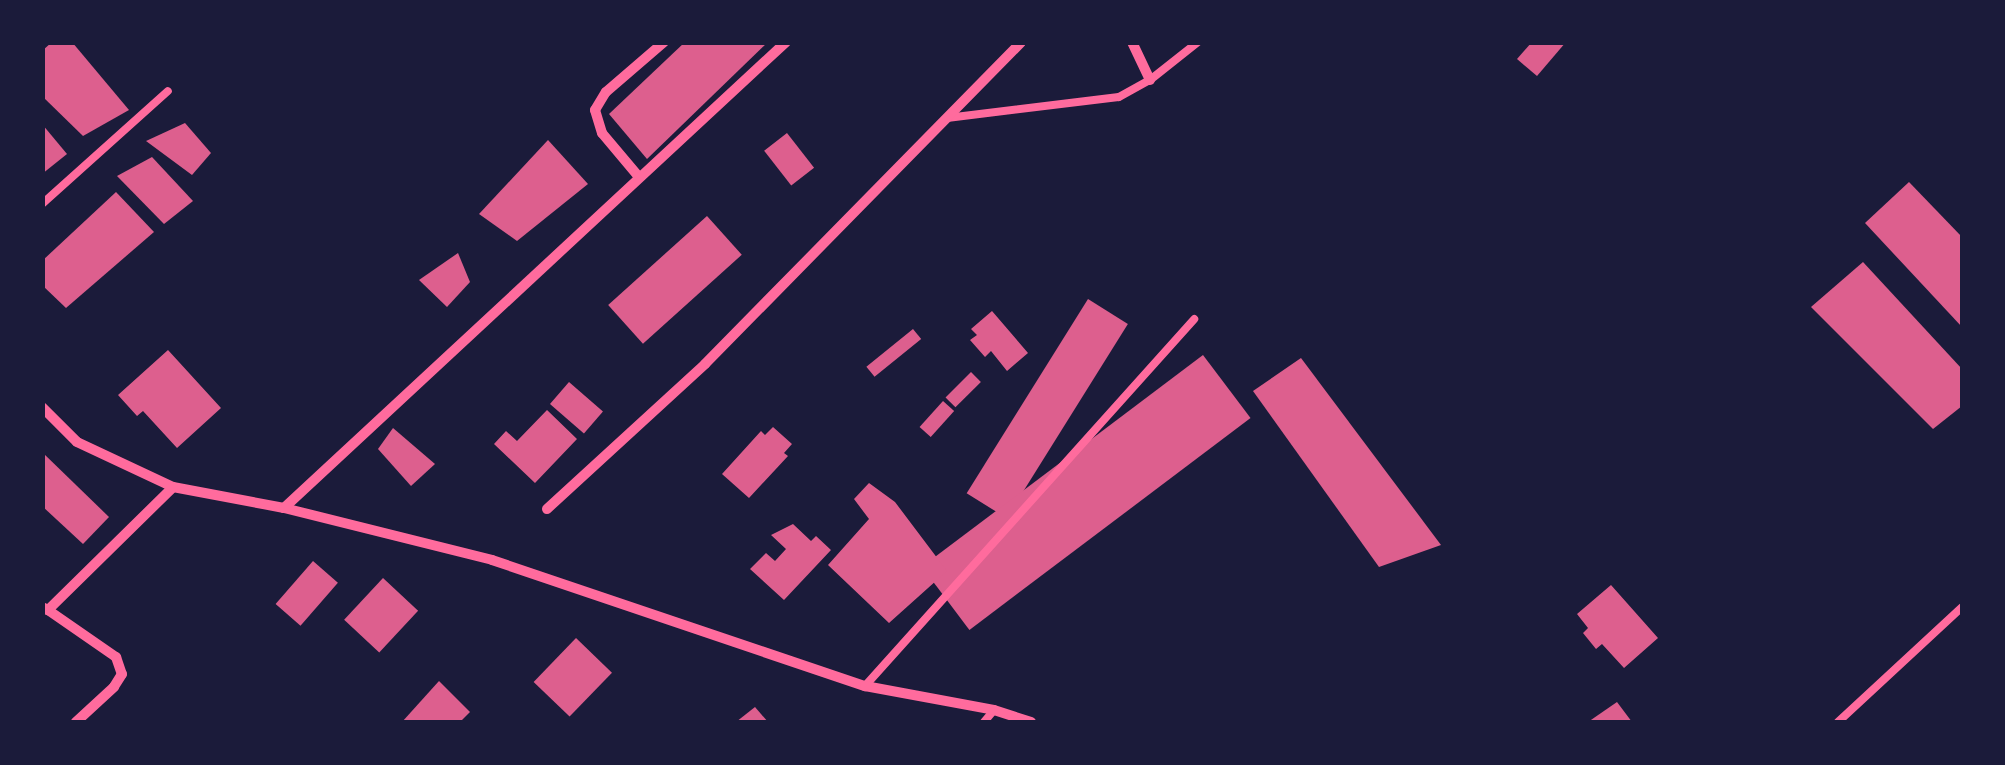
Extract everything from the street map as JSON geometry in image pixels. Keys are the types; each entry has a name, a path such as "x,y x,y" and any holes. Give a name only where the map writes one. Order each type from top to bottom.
{"street":[{"path":"639,176 602,133 596,110 606,92 664,42"},
{"path":"284,508 786,42"},
{"path":"547,509 705,364 1021,42"},
{"path":"1132,42 1150,80"},
{"path":"42,408 77,442 173,486 284,508 492,560 866,686 994,710 1031,722"},
{"path":"76,722 114,688 122,674 116,656 46,608 173,486"}],"lane":[{"path":"947,118 1099,101 1150,80 1198,42"},
{"path":"42,204 168,90"},
{"path":"866,686 1194,320"},
{"path":"1838,722 1962,607"},
{"path":"984,722 994,710"}],"building":[{"path":"52,42 72,42 129,110 83,136 42,96 42,51"},
{"path":"685,42 768,42 647,159 609,114"},
{"path":"1532,42 1566,42 1537,76 1517,59"},
{"path":"185,123 211,153 192,175 146,141"},
{"path":"42,124 67,154 42,174"},
{"path":"787,133 814,168 791,186 764,151"},
{"path":"548,140 588,184 517,241 479,214"},
{"path":"152,157 193,201 164,224 117,176"},
{"path":"1909,182 1962,237 1962,327 1865,223"},
{"path":"116,192 154,232 66,308 42,285 42,261"},
{"path":"707,216 742,255 643,344 608,305"},
{"path":"458,253 470,282 447,307 419,280"},
{"path":"1863,262 1962,369 1962,406 1933,429 1811,307"},
{"path":"1088,299 1128,324 1007,518 967,493"},
{"path":"992,311 1028,353 1007,371 991,351 985,357 970,340 977,335 971,329"},
{"path":"913,329 921,339 875,377 866,367"},
{"path":"168,350 221,408 177,448 143,411 137,416 118,395"},
{"path":"1203,355 1251,418 969,630 922,567"},
{"path":"1301,358 1441,545 1379,567 1253,391"},
{"path":"971,372 981,382 955,407 946,397"},
{"path":"569,382 603,412 584,433 550,404"},
{"path":"943,401 954,411 931,437 920,427"},
{"path":"547,410 577,439 535,483 494,444 506,431 517,441"},
{"path":"773,427 792,444 784,453 788,456 749,498 722,474 761,431 765,435"},
{"path":"393,428 435,464 411,486 378,449"},
{"path":"42,452 109,517 83,544 42,506"},
{"path":"869,483 895,502 947,571 889,623 828,565 869,519 854,499"},
{"path":"793,524 811,541 816,536 831,550 784,600 750,569 766,553 775,561 786,549 771,535"},
{"path":"313,561 338,583 301,626 276,604"},
{"path":"383,578 418,611 379,652 344,620"},
{"path":"1611,585 1658,638 1624,668 1602,644 1596,649 1583,633 1588,628 1577,614"},
{"path":"576,638 612,673 570,717 534,682"},
{"path":"439,681 470,712 460,722 402,722"},
{"path":"1617,702 1632,722 1588,722"},
{"path":"755,707 768,722 736,722"}]}
